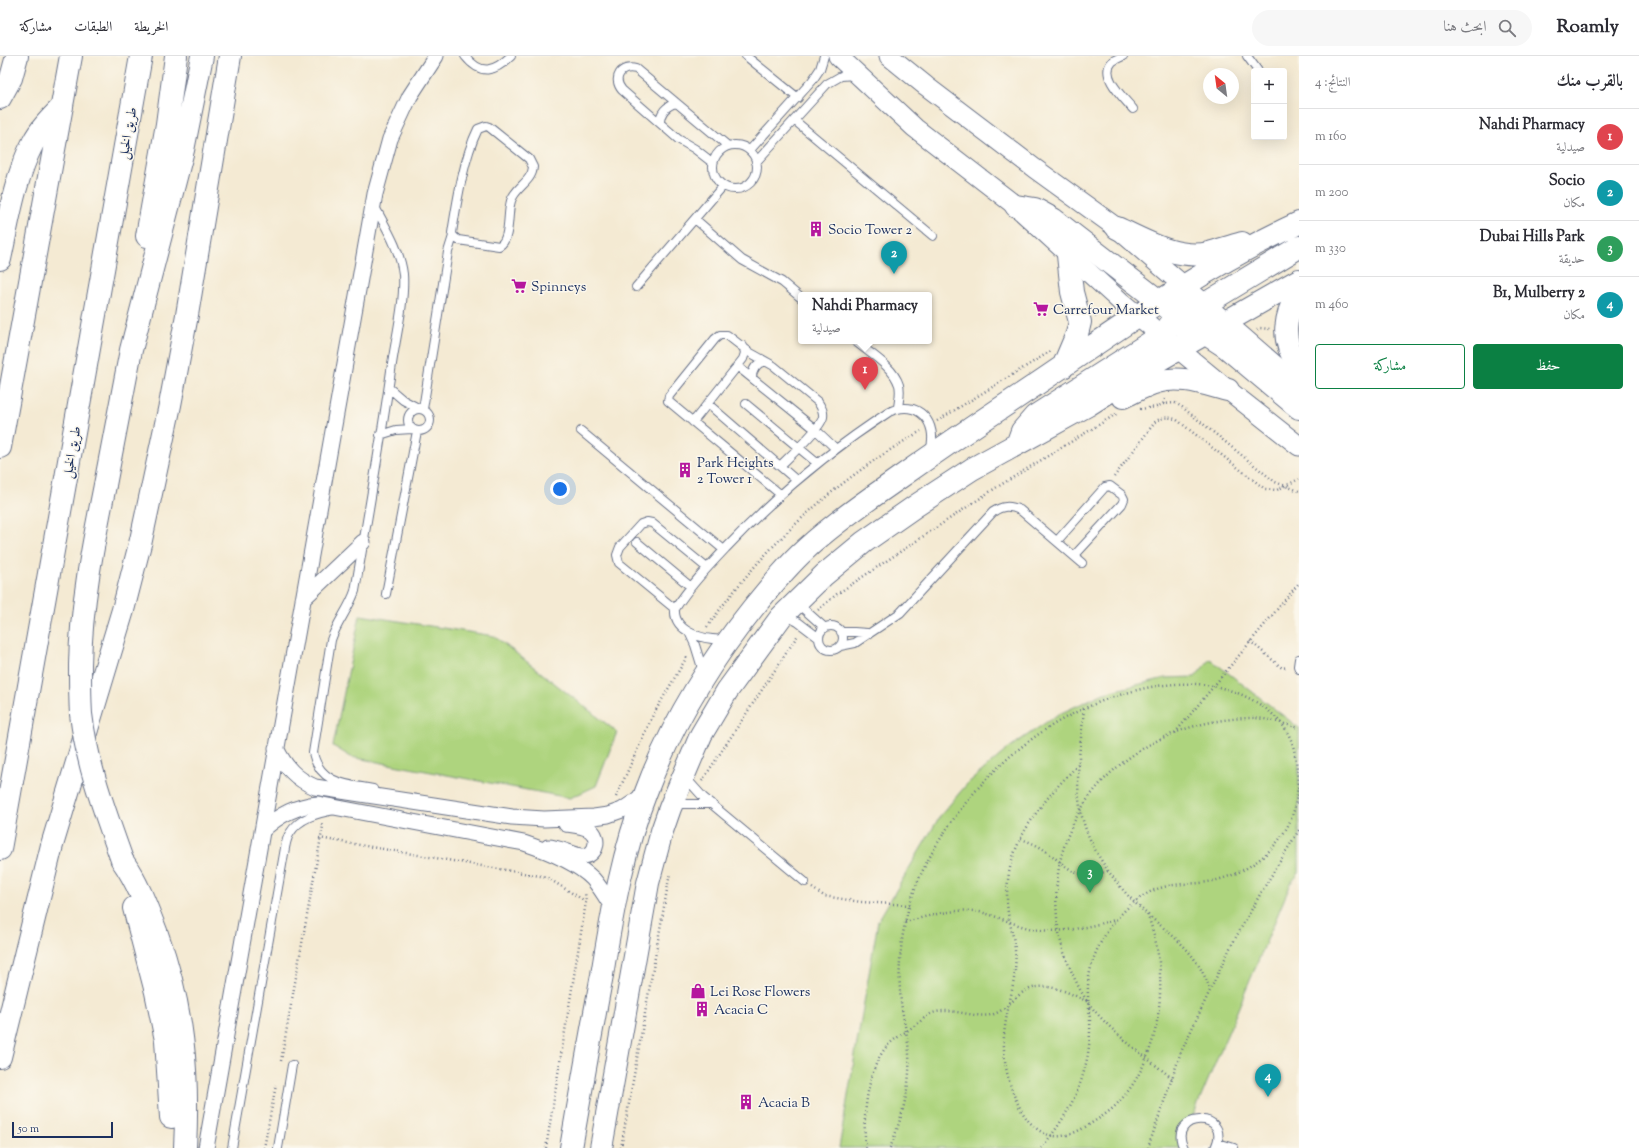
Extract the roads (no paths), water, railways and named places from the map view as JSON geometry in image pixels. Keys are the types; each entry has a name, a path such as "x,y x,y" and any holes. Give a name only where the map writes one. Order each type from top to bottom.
{"main road":[{"path":"0,76 3,56"},
{"path":"0,98 11,78 17,56"},
{"path":"0,447 71,56"},
{"name":"طريق الخيل","path":"0,849 141,56"},
{"path":"133,342 133,314 165,136 176,56"},
{"path":"171,1148 171,1088 166,1040 156,992 122,860 102,805 88,756 81,707 80,647 83,613 93,546 133,342 183,150 202,56"},
{"path":"0,1057 52,845 123,610 143,532 187,315 228,66 239,65 244,56"},
{"path":"0,259 15,193 28,155 33,143 46,122 62,107"},
{"path":"1016,206 1035,210 1053,219 1179,317 1226,347 1299,408"},
{"path":"1179,349 1182,337 1179,317 1184,287 1277,233 1299,223"},
{"path":"1117,228 1167,251 1181,254 1208,253 1277,233"},
{"path":"1018,443 1022,431 1034,416 1179,317 1299,247"},
{"path":"1062,367 1077,334 1080,322 1072,292 1068,255"},
{"path":"601,1148 648,883 662,831 670,808 690,783 702,735 727,691 781,617 804,609 824,575 864,542 972,469 1088,405 1179,349 1299,280"},
{"path":"1299,289 1290,307 1286,320 1285,331 1288,346 1299,366"},
{"path":"571,1148 614,910 627,853 646,792 674,728 704,674 728,638 778,577 807,548 842,518 929,456 1139,315 1179,317 1208,322 1225,322"},
{"path":"1088,405 1116,400 1145,386 1172,379 1195,381 1228,390"},
{"path":"122,860 144,898 164,955 175,994 185,1058 185,1148"}],"street":[{"path":"206,1148 374,204 390,139 410,96 436,56"},
{"path":"838,56 915,128 1016,206 1068,255 1139,315 1179,317"},
{"path":"889,56 1034,168 1117,228 1184,287"},
{"path":"1225,322 1299,386"},
{"path":"1179,349 1299,446"},
{"path":"303,599 363,542"},
{"path":"276,748 288,769 296,777 306,784 324,790 512,817 544,819 594,818 622,810 646,792"},
{"path":"262,832 271,822 281,815 293,809 318,804 524,843 539,848 577,867 592,878 604,893 614,910"},
{"path":"539,848 549,846 584,856 591,853 595,848 597,841 595,834 590,830 544,819"}],"lane":[{"path":"465,56 472,64 486,70 501,65 511,56"},
{"path":"746,56 798,98"},
{"path":"750,150 817,75 824,56"},
{"path":"1123,56 1110,65 1108,74 1111,83 1133,109"},
{"path":"1247,56 1256,68"},
{"path":"713,163 695,149 683,143 619,86 617,81 621,71 626,68 636,69 728,146"},
{"path":"756,162 830,81 841,76 860,75"},
{"path":"660,124 661,114 664,110 676,103"},
{"path":"794,120 933,236"},
{"path":"421,409 448,252 453,236 464,171 478,129 486,126 490,127 529,159 532,163 533,172 513,196 510,202 506,239 502,244 496,246 458,240 453,236"},
{"path":"735,145 750,150 756,162 757,169 751,183 738,189 723,186 715,176 713,163 716,156 721,150 728,146 735,145"},
{"path":"636,287 723,186"},
{"path":"374,204 397,250 403,274 402,299 389,388 352,600 338,622 332,640 313,753 319,769 330,778 339,782 381,790 403,801"},
{"path":"695,219 742,260 782,282 798,295"},
{"path":"780,466 815,429 821,421 823,411 818,402 774,366 764,361 727,335 717,336 669,396 668,401 780,494"},
{"path":"859,344 888,368 895,377 899,385 900,396 898,407"},
{"path":"693,422 744,356 743,346"},
{"path":"752,378 753,369 760,362 764,361"},
{"path":"737,366 815,429 836,449"},
{"path":"380,435 396,430 425,430 430,423 430,415 403,400 389,388"},
{"path":"708,404 796,480"},
{"path":"746,404 818,463"},
{"path":"704,674 695,645 689,632 676,618 675,609 707,568 780,494 836,449 878,419 898,407 912,409 925,417 931,425 933,435 929,456"},
{"path":"414,430 409,425 408,419 414,410 421,409"},
{"path":"386,594 414,430"},
{"path":"581,431 724,550"},
{"path":"1057,541 1108,486 1122,495 1123,502 1074,556"},
{"path":"824,628 819,638 821,646 828,650 836,649 840,646 855,642 867,633 883,625 900,613 993,512 1006,506 1020,510 1082,563"},
{"path":"675,609 619,563 617,555 620,547 641,524 647,522 652,523 707,568"},
{"path":"637,542 691,587"},
{"path":"804,609 824,628 835,628 841,632 867,633"},
{"path":"781,617 788,616 819,638"},
{"path":"689,632 709,639 728,638"},
{"path":"840,646 842,640 841,632"},
{"path":"690,783 712,804 805,882"},
{"path":"670,808 681,804 712,804"},
{"path":"232,1148 284,848 290,832 308,817 332,810 344,809"},
{"path":"278,1148 292,1065"},
{"path":"1184,1148 1181,1142 1183,1129 1186,1124 1198,1119 1210,1121 1214,1125 1219,1136 1217,1145 1234,1148"}],"place":[{"name":"Socio Tower 2","path":"816,229"},
{"name":"Socio","path":"894,274"},
{"name":"Spinneys","path":"519,286"},
{"name":"Carrefour Market","path":"1041,309"},
{"name":"Nahdi Pharmacy","path":"865,390"},
{"name":"Park Heights 2 Tower 1","path":"685,470"},
{"name":"Dubai Hills Park","path":"1090,893"},
{"name":"Lei Rose Flowers","path":"698,991"},
{"name":"Acacia C","path":"702,1009"},
{"name":"B1, Mulberry 2","path":"1268,1097"},
{"name":"Acacia B","path":"746,1102"}]}
